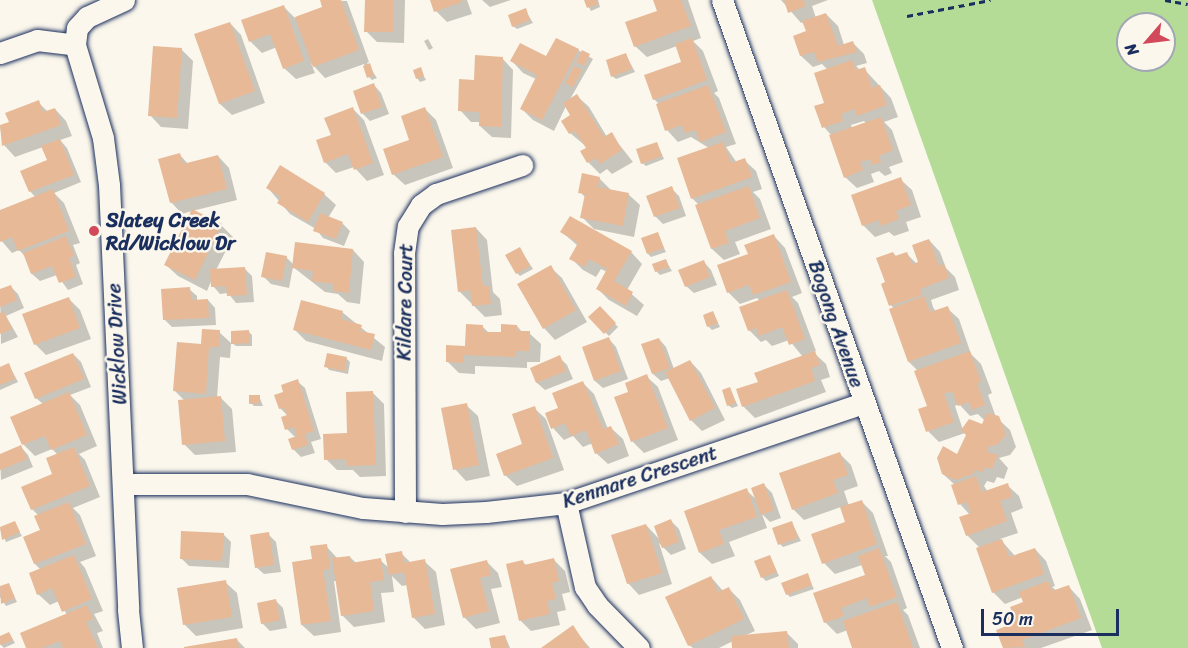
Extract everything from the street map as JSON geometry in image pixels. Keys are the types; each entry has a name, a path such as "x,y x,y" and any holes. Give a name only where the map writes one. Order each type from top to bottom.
{"street":[{"path":"0,53 37,40 75,45 77,28 87,16 124,0"},
{"name":"Bogong Avenue","path":"722,0 952,648"},
{"name":"Wicklow Drive","path":"75,45 106,152 124,484 128,610 132,648"},
{"name":"Kildare Court","path":"405,512 404,253 408,226 421,205 436,194 522,165"},
{"name":"Kenmare Crescent","path":"124,484 247,484 279,488 345,505 405,512 464,514 566,503 864,403"},
{"path":"566,503 585,587 597,605 639,648"}],"path":[{"path":"907,16 990,0"},
{"path":"1165,0 1188,4"}],"green space":[{"path":"872,0 1188,0 1188,648 1102,648"}],"building":[{"path":"320,0 341,0 359,50 313,67 295,17 322,7"},
{"path":"365,0 394,0 393,32 364,32"},
{"path":"430,0 461,0 462,2 434,12"},
{"path":"584,0 596,0 598,4 587,8"},
{"path":"653,0 681,0 691,26 634,47 625,22 657,11"},
{"path":"784,0 803,0 806,6 788,13"},
{"path":"284,5 304,61 283,69 270,34 249,42 241,20"},
{"path":"526,8 530,20 512,27 508,15"},
{"path":"826,13 838,46 853,41 857,52 818,62 814,52 800,56 793,36 806,31 802,21"},
{"path":"230,22 255,91 219,104 194,34"},
{"path":"556,38 579,49 542,120 520,109 537,75 510,61 520,43 546,56"},
{"path":"692,38 707,80 653,100 644,75 681,62 675,44"},
{"path":"153,46 182,48 177,118 148,116"},
{"path":"582,50 590,54 584,66 576,62"},
{"path":"626,53 632,69 611,77 606,60"},
{"path":"475,55 503,57 501,127 479,126 479,112 458,111 459,79 474,80"},
{"path":"852,60 856,70 865,67 872,88 880,85 887,105 857,116 854,109 841,114 843,121 822,128 814,106 824,103 814,73"},
{"path":"370,63 374,75 367,78 363,66"},
{"path":"574,66 582,70 573,87 565,83"},
{"path":"421,67 424,76 416,79 413,70"},
{"path":"374,83 382,107 361,114 353,91"},
{"path":"708,85 726,132 700,142 696,130 685,133 682,125 665,131 656,104"},
{"path":"577,94 604,137 612,132 622,150 600,164 596,158 587,163 580,151 586,148 575,131 569,134 561,121 570,115 563,103"},
{"path":"39,100 43,112 55,108 61,125 2,146 0,125 9,122 5,113"},
{"path":"353,107 373,163 354,170 348,154 324,163 316,140 331,135 324,118"},
{"path":"425,107 443,157 392,175 383,149 409,140 401,116"},
{"path":"881,117 893,150 879,156 881,162 872,165 870,159 860,162 863,170 844,178 829,135"},
{"path":"60,139 74,175 29,192 20,171 47,160 41,146"},
{"path":"657,142 662,156 641,164 636,149"},
{"path":"723,142 731,163 745,158 752,177 691,199 677,158"},
{"path":"180,153 183,164 218,155 227,189 170,203 158,159"},
{"path":"280,165 325,193 308,222 277,203 281,197 266,188"},
{"path":"582,173 600,177 598,187 629,193 623,226 580,218 585,194 578,193"},
{"path":"901,177 911,205 896,211 899,219 881,226 879,220 862,226 851,195"},
{"path":"672,186 680,208 654,217 646,196"},
{"path":"749,186 760,218 725,231 729,243 711,249 695,205"},
{"path":"53,189 69,231 18,251 12,237 0,242 0,210"},
{"path":"192,209 222,224 195,280 164,265"},
{"path":"320,213 343,222 336,239 313,231"},
{"path":"570,216 632,251 614,281 633,292 626,306 596,289 607,269 589,259 585,267 569,259 578,243 560,232"},
{"path":"476,227 483,286 489,286 491,304 472,306 470,290 458,292 451,230"},
{"path":"658,232 664,248 647,254 641,238"},
{"path":"774,234 791,282 753,295 749,285 727,293 717,265 748,254 744,245"},
{"path":"66,236 74,256 69,258 76,277 59,283 52,266 31,274 23,253"},
{"path":"929,239 939,266 944,264 949,278 920,289 922,295 889,306 881,284 885,282 876,258 893,252 895,256 907,252 912,264 918,262 912,245"},
{"path":"295,242 353,249 349,293 333,291 334,284 312,281 313,271 292,268"},
{"path":"520,247 530,266 516,274 505,255"},
{"path":"266,252 287,256 282,281 261,277"},
{"path":"666,259 669,267 655,272 652,264"},
{"path":"704,260 710,277 685,287 678,270"},
{"path":"551,265 576,310 543,329 517,284"},
{"path":"245,267 247,295 227,296 226,286 211,287 210,269"},
{"path":"11,285 17,300 0,307 0,289"},
{"path":"190,287 191,300 208,299 209,318 163,320 161,289"},
{"path":"787,290 805,339 789,345 782,327 759,336 756,328 748,331 739,307"},
{"path":"924,296 930,312 948,306 961,343 908,362 889,309"},
{"path":"69,297 80,328 34,345 22,314"},
{"path":"301,300 343,311 341,319 362,325 360,331 375,334 371,350 293,330"},
{"path":"600,306 616,323 604,334 588,317"},
{"path":"713,311 718,323 707,327 703,315"},
{"path":"4,312 12,329 0,334 0,313"},
{"path":"466,324 483,325 483,332 501,332 501,324 517,325 517,331 530,331 530,351 516,351 516,357 464,355 464,363 446,362 446,345 465,346"},
{"path":"202,329 220,330 219,347 209,347 206,394 173,391 177,342 201,344"},
{"path":"249,330 250,343 231,344 231,331"},
{"path":"609,337 621,371 594,381 582,347"},
{"path":"659,338 670,368 652,374 641,344"},
{"path":"815,351 820,365 811,368 815,381 742,407 736,389 758,382 754,373"},
{"path":"970,351 981,382 977,383 985,405 972,410 969,402 958,406 952,391 944,394 954,422 926,432 918,409 927,406 914,371"},
{"path":"73,353 84,379 35,399 24,373"},
{"path":"327,353 347,357 345,371 324,367"},
{"path":"560,355 566,371 536,383 530,368"},
{"path":"690,360 715,408 690,421 665,372"},
{"path":"9,363 15,379 0,385 0,367"},
{"path":"647,374 668,428 631,442 614,397 628,392 625,383"},
{"path":"298,379 314,431 305,434 308,445 292,450 288,439 297,436 294,427 285,430 281,417 287,415 284,408 279,409 274,395 283,392 281,385"},
{"path":"583,381 603,429 611,426 619,444 595,454 586,430 571,436 565,423 551,429 545,413 558,408 552,393"},
{"path":"730,387 736,403 727,406 722,390"},
{"path":"373,391 376,465 347,466 346,459 324,460 323,434 347,433 346,392"},
{"path":"69,392 87,435 51,450 45,436 22,445 10,417"},
{"path":"249,395 260,395 260,403 249,404"},
{"path":"221,396 225,441 182,445 178,400"},
{"path":"467,403 479,465 453,470 441,408"},
{"path":"535,406 553,458 504,476 496,454 522,444 512,414"},
{"path":"987,413 999,416 1006,435 998,444 988,447 987,452 998,455 992,469 985,467 983,472 975,470 973,474 955,480 942,474 937,458 943,446 957,454 966,435 961,430 969,419 982,424"},
{"path":"21,445 27,459 0,470 0,454"},
{"path":"74,447 90,486 31,510 21,487 52,474 46,458"},
{"path":"840,452 848,475 833,480 838,493 792,510 779,473"},
{"path":"976,476 982,492 1008,483 1012,497 1000,501 1007,521 966,536 959,517 971,513 967,502 958,505 951,485"},
{"path":"764,483 774,510 761,515 751,488"},
{"path":"747,488 757,517 719,530 724,544 699,553 684,511"},
{"path":"862,500 877,544 822,564 811,534 845,522 840,507"},
{"path":"69,502 86,544 34,564 23,537 40,530 34,516"},
{"path":"671,519 679,542 662,548 654,526"},
{"path":"15,521 20,532 2,540 0,527"},
{"path":"792,521 798,538 778,545 772,528"},
{"path":"646,524 662,573 627,584 611,535"},
{"path":"181,531 224,533 222,561 180,559"},
{"path":"269,532 274,565 255,568 250,535"},
{"path":"1002,539 1009,557 1035,548 1044,574 992,593 976,548"},
{"path":"327,544 330,569 323,570 331,621 301,625 292,562 312,559 310,546"},
{"path":"879,548 897,597 870,607 867,598 841,608 844,616 824,623 813,593 865,575 858,556"},
{"path":"402,551 404,563 425,559 435,614 412,618 404,572 389,575 385,554"},
{"path":"74,555 92,599 62,612 52,588 37,595 29,573"},
{"path":"770,555 777,572 761,578 754,561"},
{"path":"350,556 351,563 381,558 384,580 370,582 374,611 341,616 332,558"},
{"path":"554,558 559,581 552,583 556,599 547,601 550,614 519,621 506,564 523,560 524,565"},
{"path":"487,560 491,575 480,578 489,611 463,618 450,569"},
{"path":"808,573 812,585 786,595 781,583"},
{"path":"711,576 718,592 729,587 744,619 688,646 665,597"},
{"path":"226,580 232,617 183,625 177,588"},
{"path":"1048,581 1052,591 1069,585 1081,618 1022,640 1025,647 1003,648 996,630 1009,625 1006,617 1013,614 1010,607 1023,602 1019,592"},
{"path":"9,583 15,598 1,604 0,586"},
{"path":"276,599 280,620 261,624 257,603"},
{"path":"897,602 913,648 852,648 843,621"},
{"path":"87,605 93,619 86,622 98,648 63,648 60,641 42,648 26,648 20,633"},
{"path":"573,625 588,648 541,648"},
{"path":"787,631 789,648 732,648 731,636"},
{"path":"9,632 13,640 0,645 0,636"},
{"path":"505,635 508,648 491,648 489,638"},
{"path":"237,638 239,648 184,648 184,647"}],"place":[{"name":"Slatey Creek Rd/Wicklow Dr","path":"94,231"}]}
